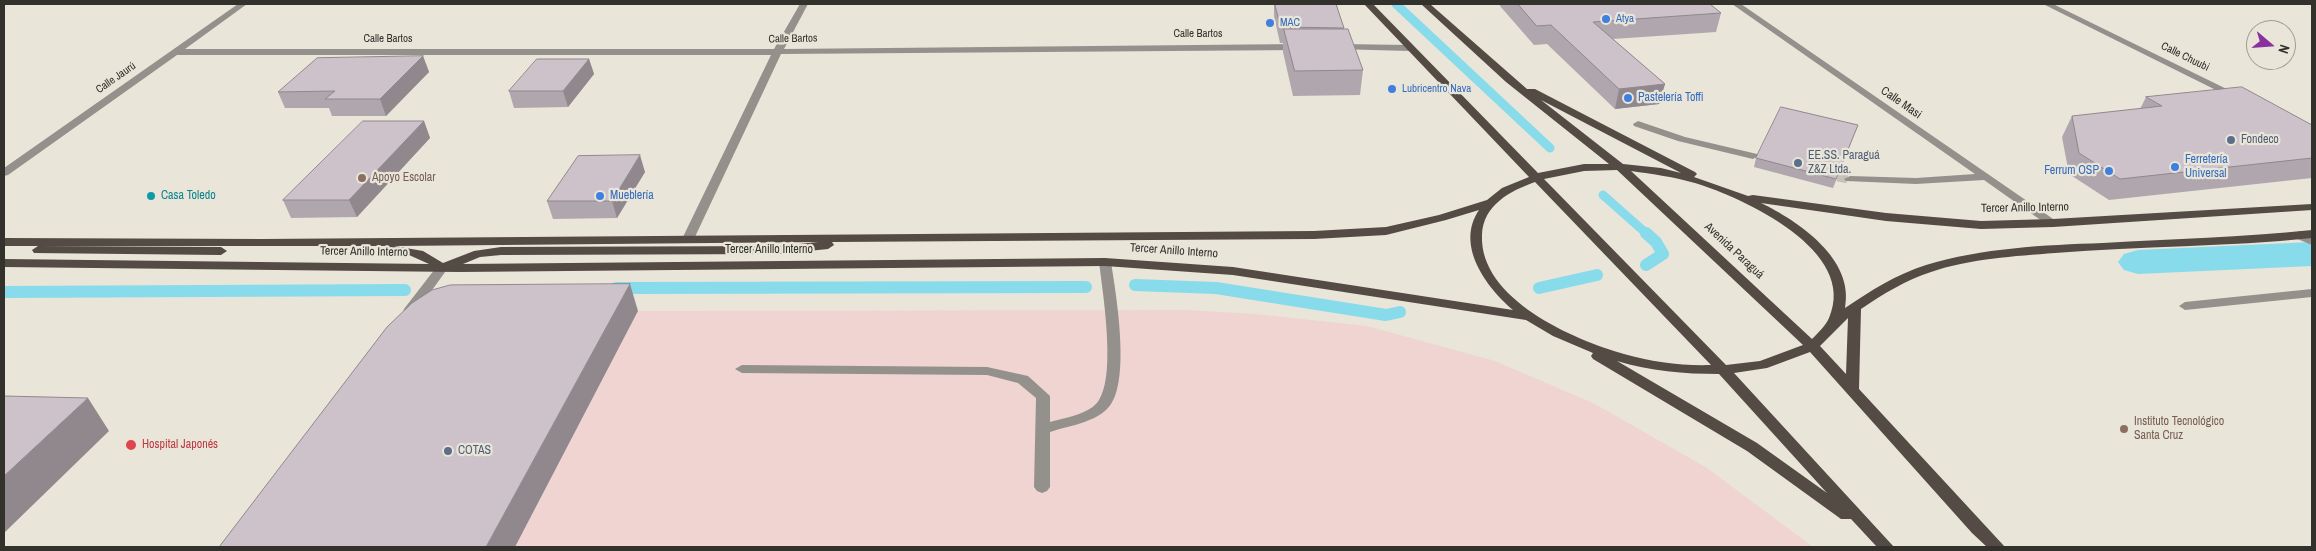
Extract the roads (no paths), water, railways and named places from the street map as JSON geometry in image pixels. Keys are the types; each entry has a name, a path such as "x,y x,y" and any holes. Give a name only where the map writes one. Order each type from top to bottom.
{"main road":[{"path":"1368,4 1723,370 1886,547"},
{"name":"Avenida Paraguá","path":"1425,4 1509,80 1620,167 1812,346 1978,529 1997,547"},
{"path":"1509,80 1708,184"},
{"name":"Tercer Anillo Interno","path":"1835,322 1841,296 1832,268 1811,240 1779,216 1741,196 1708,184 1664,172 1620,167 1574,168 1534,176 1498,194 1488,203 1476,228 1478,256 1496,287 1530,317 1570,340 1619,357 1671,368 1723,370 1774,363 1812,346 1835,322 1855,309 1907,276 1938,265 2041,250 2312,234"},
{"name":"Tercer Anillo Interno","path":"1741,196 1886,217 1981,224 2053,223 2312,207"},
{"name":"Tercer Anillo Interno","path":"4,242 262,243 1314,234 1386,231 1442,218 1488,203"},
{"path":"4,248 177,252 403,249 429,257 442,268 478,254 501,251 779,250 880,238"},
{"name":"Tercer Anillo Interno","path":"4,263 442,268 1106,262 1233,270 1530,317"},
{"path":"1852,389 1855,309"},
{"path":"1570,340 1752,447 1872,533"}],"street":[{"name":"Calle Jaurú","path":"4,173 243,4"},
{"path":"688,239 776,52 804,4"},
{"name":"Calle Masi","path":"1736,4 2053,223"},
{"name":"Calle Chuubi","path":"2048,4 2250,103"},
{"name":"Calle Bartos","path":"175,52 776,52 1188,46 1410,48"},
{"path":"1638,124 1682,139 1753,156"},
{"path":"1850,179 1916,181 1986,177"},
{"path":"2299,235 2312,241"},
{"path":"1042,429 1086,416 1105,404 1111,386 1112,361 1112,311 1106,262"},
{"path":"401,323 442,268"},
{"path":"2186,306 2312,293"},
{"path":"742,369 986,371 1023,380 1043,396 1042,487"}],"waterway":[{"path":"1396,4 1550,148"},
{"path":"1603,195 1647,234"},
{"path":"1646,233 1656,242 1663,254 1646,265"},
{"path":"2138,262 2312,254"},
{"path":"1539,288 1597,275"},
{"path":"1135,285 1216,288 1386,315 1400,312"},
{"path":"616,288 1086,287"},
{"path":"4,292 405,290"}],"tunnel":[{"path":"1823,173 1850,179"}],"place":[{"name":"Atya","path":"1606,19"},
{"name":"MAC","path":"1270,23"},
{"name":"Lubricentro Nava","path":"1392,89"},
{"name":"Pastelería Toffi","path":"1628,98"},
{"name":"Fondeco","path":"2231,140"},
{"name":"EE.SS. Paraguá Z&Z Ltda.","path":"1798,163"},
{"name":"Ferretería Universal","path":"2175,167"},
{"name":"Ferrum OSP","path":"2109,171"},
{"name":"Apoyo Escolar","path":"362,178"},
{"name":"Casa Toledo","path":"151,196"},
{"name":"Mueblería","path":"600,196"},
{"name":"Instituto Tecnológico Santa Cruz","path":"2124,429"},
{"name":"Hospital Japonés","path":"131,445"},
{"name":"COTAS","path":"448,451"}]}
